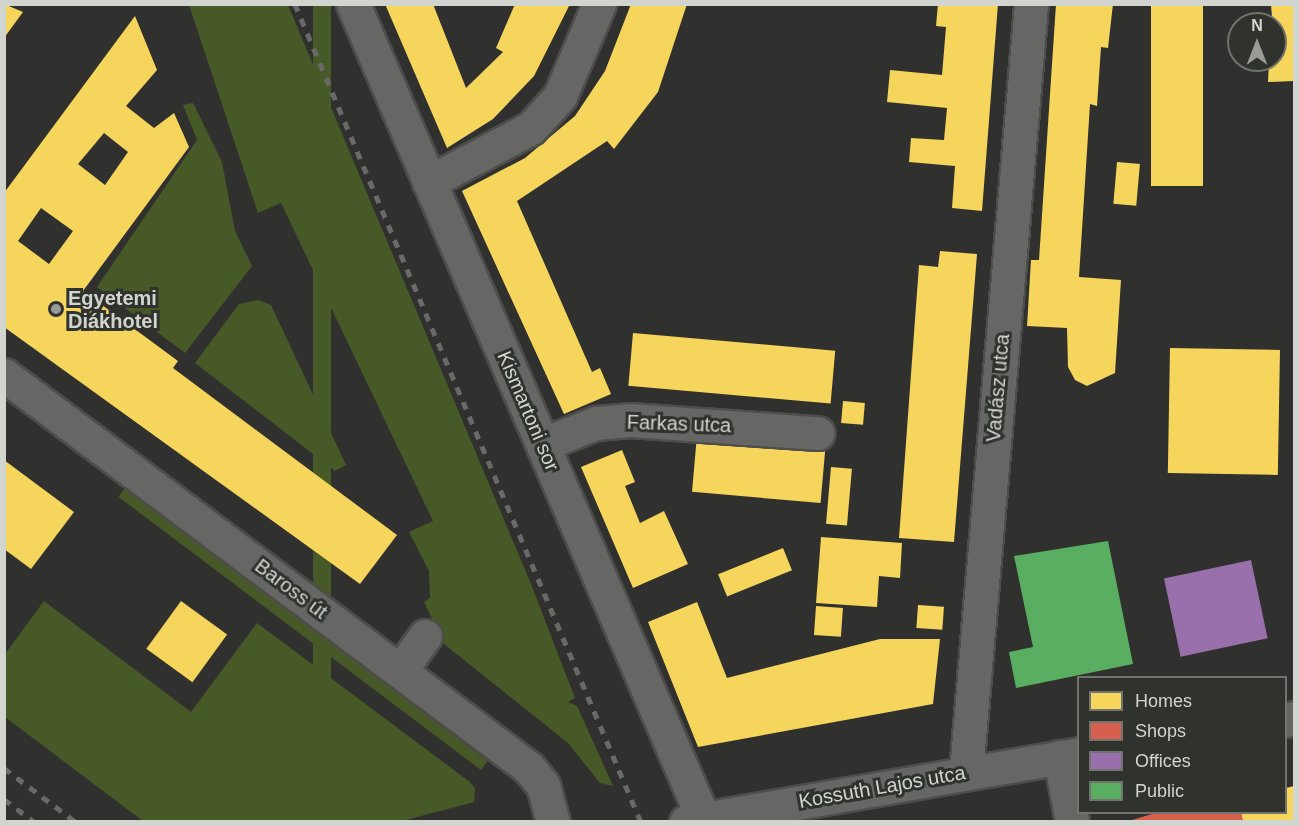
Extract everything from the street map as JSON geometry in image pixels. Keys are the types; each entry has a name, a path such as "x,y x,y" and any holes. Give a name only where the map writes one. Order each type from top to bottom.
{"street":[{"name":"Kismartoni sor","path":"353,4 543,444 694,820"},
{"path":"429,182 531,128 560,96 599,4"},
{"name":"Vadász utca","path":"966,772 1031,4"},
{"name":"Baross út","path":"4,375 534,773 552,822"},
{"name":"Farkas utca","path":"543,444 596,423 630,420 818,433"},
{"path":"400,671 425,636"},
{"path":"1070,756 1072,822"},
{"name":"Kossuth Lajos utca","path":"694,820 1070,756"}],"green space":[{"path":"189,5 288,5 531,584 575,698 568,702 577,706 613,786 600,783 568,743 444,644 424,602 430,598 429,571 409,532 433,521 281,203 258,213"},
{"path":"313,5 331,5 331,822 313,822"},
{"path":"193,103 222,162 235,231 252,266 185,353 97,287 197,140 183,105"},
{"path":"258,300 271,305 346,465 335,471 195,363 239,304"},
{"path":"125,488 488,761 481,770 118,497"},
{"path":"44,601 191,712 257,623 470,782 475,789 474,802 402,821 143,821 5,717 5,654"}],"building: Homes":[{"path":"4,4 23,12 4,38"},
{"path":"385,4 433,4 466,88 503,52 496,48 515,4 570,4 534,76 493,119 447,148"},
{"path":"631,4 687,4 658,92 614,149 607,141 517,201 592,372 600,368 611,394 564,414 462,191 525,158 575,116 605,71"},
{"path":"938,4 998,4 982,211 952,208 955,166 909,162 911,138 944,140 947,108 887,102 890,70 942,75 946,27 936,26"},
{"path":"1056,4 1113,4 1108,48 1101,47 1097,106 1090,104 1079,277 1121,280 1115,373 1087,386 1075,380 1068,367 1067,328 1027,326 1031,260 1039,260"},
{"path":"1151,4 1203,4 1203,186 1151,186"},
{"path":"1271,4 1294,4 1294,81 1268,82 1268,72 1287,72 1287,12 1272,12"},
{"name":"Egyetemi Diákhotel","path":"135,16 157,70 126,106 154,128 174,113 189,147 83,291 178,361 173,368 397,535 360,584 4,327 4,193","holes":["104,133 128,152 105,185 78,164","41,208 73,231 49,264 18,241"]},
{"path":"1117,162 1140,164 1136,206 1113,204"},
{"path":"940,251 977,254 954,542 899,538 919,265 938,267"},
{"path":"633,333 835,351 831,403 628,386"},
{"path":"1170,348 1280,350 1278,475 1168,473"},
{"path":"843,401 865,403 863,425 841,423"},
{"path":"697,435 826,446 821,503 692,492"},
{"path":"622,450 635,482 625,486 640,523 664,511 688,564 633,588 581,467"},
{"path":"4,460 74,512 31,569 4,549"},
{"path":"831,467 852,469 847,526 826,524"},
{"path":"821,537 902,543 900,578 879,576 877,607 816,603"},
{"path":"783,548 792,570 727,596 718,574"},
{"path":"181,601 227,635 192,682 146,649"},
{"path":"697,602 727,678 880,639 940,639 933,704 698,747 648,622"},
{"path":"918,605 944,607 942,630 916,628"},
{"path":"816,606 843,608 841,637 814,635"},
{"path":"1294,786 1294,822 1243,822 1241,814 1287,814 1287,788"}],"building: Shops":[{"path":"1152,814 1241,814 1243,822 1125,822"}],"building: Offices":[{"path":"1251,560 1268,638 1181,657 1164,579"}],"building: Public":[{"path":"1108,541 1133,664 1016,688 1009,652 1033,647 1014,556"}],"railway":[{"path":"295,4 641,822"},
{"path":"4,768 76,822"},
{"path":"4,799 35,822"}],"place":[{"name":"Egyetemi Diákhotel","path":"56,309"}]}
